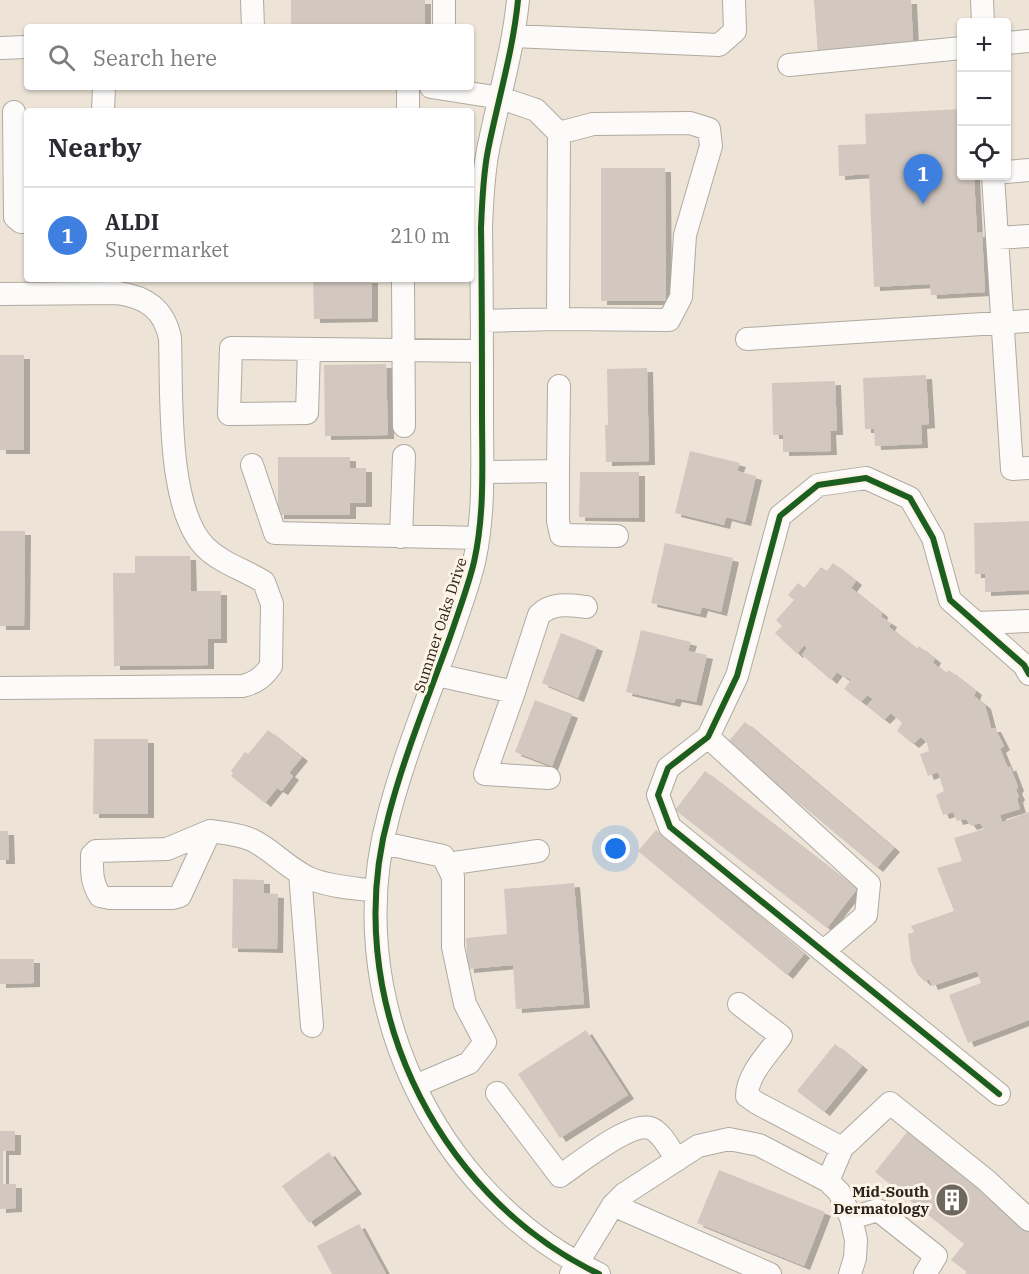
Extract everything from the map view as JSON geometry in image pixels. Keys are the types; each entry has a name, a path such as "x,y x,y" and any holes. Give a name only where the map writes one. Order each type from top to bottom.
{"street":[{"path":"252,0 253,24"},
{"path":"444,0 444,24"},
{"name":"Summer Oaks Drive","path":"518,0 501,98 488,151 476,228 482,321 482,513 467,588 388,814 382,843 375,918 382,991 399,1052 434,1122 456,1158 483,1189 574,1269 599,1274"},
{"path":"513,36 718,45 735,31 734,0"},
{"path":"982,0 983,18"},
{"path":"1011,43 1029,41"},
{"path":"0,48 24,47"},
{"path":"789,64 957,48"},
{"path":"103,108 104,90"},
{"path":"408,90 408,108"},
{"path":"452,90 501,98 536,110 559,133 558,319"},
{"path":"14,112 15,217 24,222"},
{"path":"482,321 669,320 681,297 685,235 711,146 708,129 690,123 593,124 559,133"},
{"path":"1011,172 1029,170"},
{"path":"993,180 1012,469 1029,468"},
{"path":"997,238 1029,236"},
{"path":"403,282 404,426"},
{"path":"0,294 118,293 135,296 148,302 160,312 167,325 170,338 175,471 190,523 204,546 225,562 264,582 272,604 271,666 256,682 250,684 243,686 0,688"},
{"path":"747,339 1029,321"},
{"path":"309,349 307,413 229,414 231,348 482,351"},
{"path":"559,386 558,521 561,535 617,536"},
{"path":"401,537 404,456"},
{"path":"252,465 275,533 478,538"},
{"path":"482,472 558,471"},
{"path":"999,1094 670,826 658,795 668,768 708,737 737,676 780,516 818,485 866,478 910,498 933,538 950,600 1024,664 1029,674"},
{"path":"549,778 484,774 539,615 546,608 558,605 586,607"},
{"path":"976,623 1029,621"},
{"path":"437,675 514,692"},
{"path":"708,737 869,884 866,915 824,951"},
{"path":"210,831 180,896 110,898 100,896 94,887 92,855 96,851 167,849 210,831 240,836 253,841 300,873 326,884 376,891"},
{"path":"382,843 442,856 447,864 453,877 453,947 465,1004 485,1042 469,1063 416,1086"},
{"path":"447,864 538,851"},
{"path":"300,873 312,1026"},
{"path":"739,1004 781,1036 751,1079 747,1088 747,1096 842,1148"},
{"path":"497,1093 560,1176 626,1132 640,1127 650,1128 658,1133 677,1160"},
{"path":"828,1181 842,1148 890,1103 986,1180 1029,1220"},
{"path":"574,1269 613,1206 624,1194 698,1146 729,1139 759,1145 828,1181 839,1192 851,1218 856,1240 855,1258 850,1274"},
{"path":"613,1206 770,1274"},
{"path":"851,1218 878,1210 936,1256 925,1274"}],"building":[{"path":"291,0 425,0 425,24 291,24"},
{"path":"814,0 911,0 913,41 882,43 882,52 818,56"},
{"path":"957,109 957,180 974,180 977,233 982,232 985,292 931,295 930,284 874,287 869,174 839,176 838,145 866,144 865,114"},
{"path":"22,155 24,155 24,209"},
{"path":"601,168 665,168 666,301 601,301"},
{"path":"313,282 372,282 372,318 314,319"},
{"path":"0,355 24,355 24,450 0,450"},
{"path":"386,364 388,435 325,436 324,365"},
{"path":"647,368 649,461 606,462 607,369"},
{"path":"926,375 929,424 921,425 922,444 875,446 874,429 865,429 863,378"},
{"path":"835,381 837,431 830,431 831,451 783,452 783,435 773,435 772,383"},
{"path":"690,451 740,463 737,471 756,476 745,522 726,517 724,525 675,513"},
{"path":"278,457 350,457 350,468 366,468 366,503 350,503 350,515 278,515"},
{"path":"580,472 639,472 639,518 579,517"},
{"path":"1029,521 1029,590 985,592 985,574 975,574 974,523"},
{"path":"0,531 25,531 24,626 0,626"},
{"path":"665,543 733,558 721,612 702,607 700,614 651,603"},
{"path":"135,556 190,556 191,591 221,591 221,639 208,639 208,665 114,666 113,573 135,573"},
{"path":"833,563 856,581 851,588 882,613 881,617 891,623 889,627 917,649 919,646 935,659 933,663 946,673 949,670 976,691 974,696 985,705 991,728 995,728 1004,746 1000,749 1018,787 1016,790 1020,809 1000,815 1002,822 1029,812 1029,1020 968,1043 949,995 981,983 977,971 932,986 929,979 925,982 918,975 911,961 908,934 914,932 911,926 954,911 937,868 962,861 954,838 984,829 980,823 971,826 966,819 957,821 953,812 943,815 936,795 944,791 938,772 928,776 920,754 929,751 927,743 921,737 913,744 897,731 902,723 891,713 884,720 867,706 873,699 867,695 861,702 844,689 851,680 837,672 831,680 802,655 807,648 804,645 797,654 775,633 782,626 776,620 794,600 788,595 798,583 804,588 821,567 827,571"},
{"path":"641,630 691,642 688,651 707,655 696,702 676,698 674,703 626,692"},
{"path":"561,633 597,647 578,698 542,683"},
{"path":"535,700 572,714 552,766 515,752"},
{"path":"745,722 894,848 877,868 727,743"},
{"path":"268,730 302,757 289,773 293,776 282,791 277,788 265,803 231,776 233,773 231,771 245,752 248,754"},
{"path":"94,739 148,739 148,814 93,814"},
{"path":"705,771 857,889 827,928 675,810"},
{"path":"656,830 804,954 787,975 638,851"},
{"path":"0,831 8,831 9,860 0,860"},
{"path":"233,879 264,880 264,893 278,894 277,949 232,948"},
{"path":"574,883 584,1004 516,1009 513,965 468,969 466,938 507,934 504,889"},
{"path":"0,959 34,959 34,983 0,984"},
{"path":"586,1030 628,1095 560,1138 518,1074"},
{"path":"835,1044 862,1066 824,1112 797,1091"},
{"path":"0,1131 15,1131 15,1151 3,1151 3,1184 16,1184 16,1208 0,1209"},
{"name":"Mid-South Dermatology","path":"908,1131 1029,1228 1029,1274 965,1274 967,1272 951,1260 964,1244 875,1172"},
{"path":"329,1152 356,1190 309,1223 282,1186"},
{"path":"719,1170 825,1212 804,1266 697,1223"},
{"path":"359,1224 386,1274 332,1274 317,1246"}],"cycle path":[{"path":"518,0 509,57 488,150 483,189 481,228 482,488 478,544 466,589 410,746 389,814 377,882 377,951 389,1018 413,1081 446,1141 489,1194 540,1239 599,1274"},
{"path":"999,1094 670,827 658,795 668,768 708,737 737,676 780,516 818,485 866,478 910,498 933,538 950,600 1024,665 1029,674"}],"place":[{"name":"ALDI","path":"923,204"},
{"name":"Mid-South Dermatology","path":"952,1200"}]}
